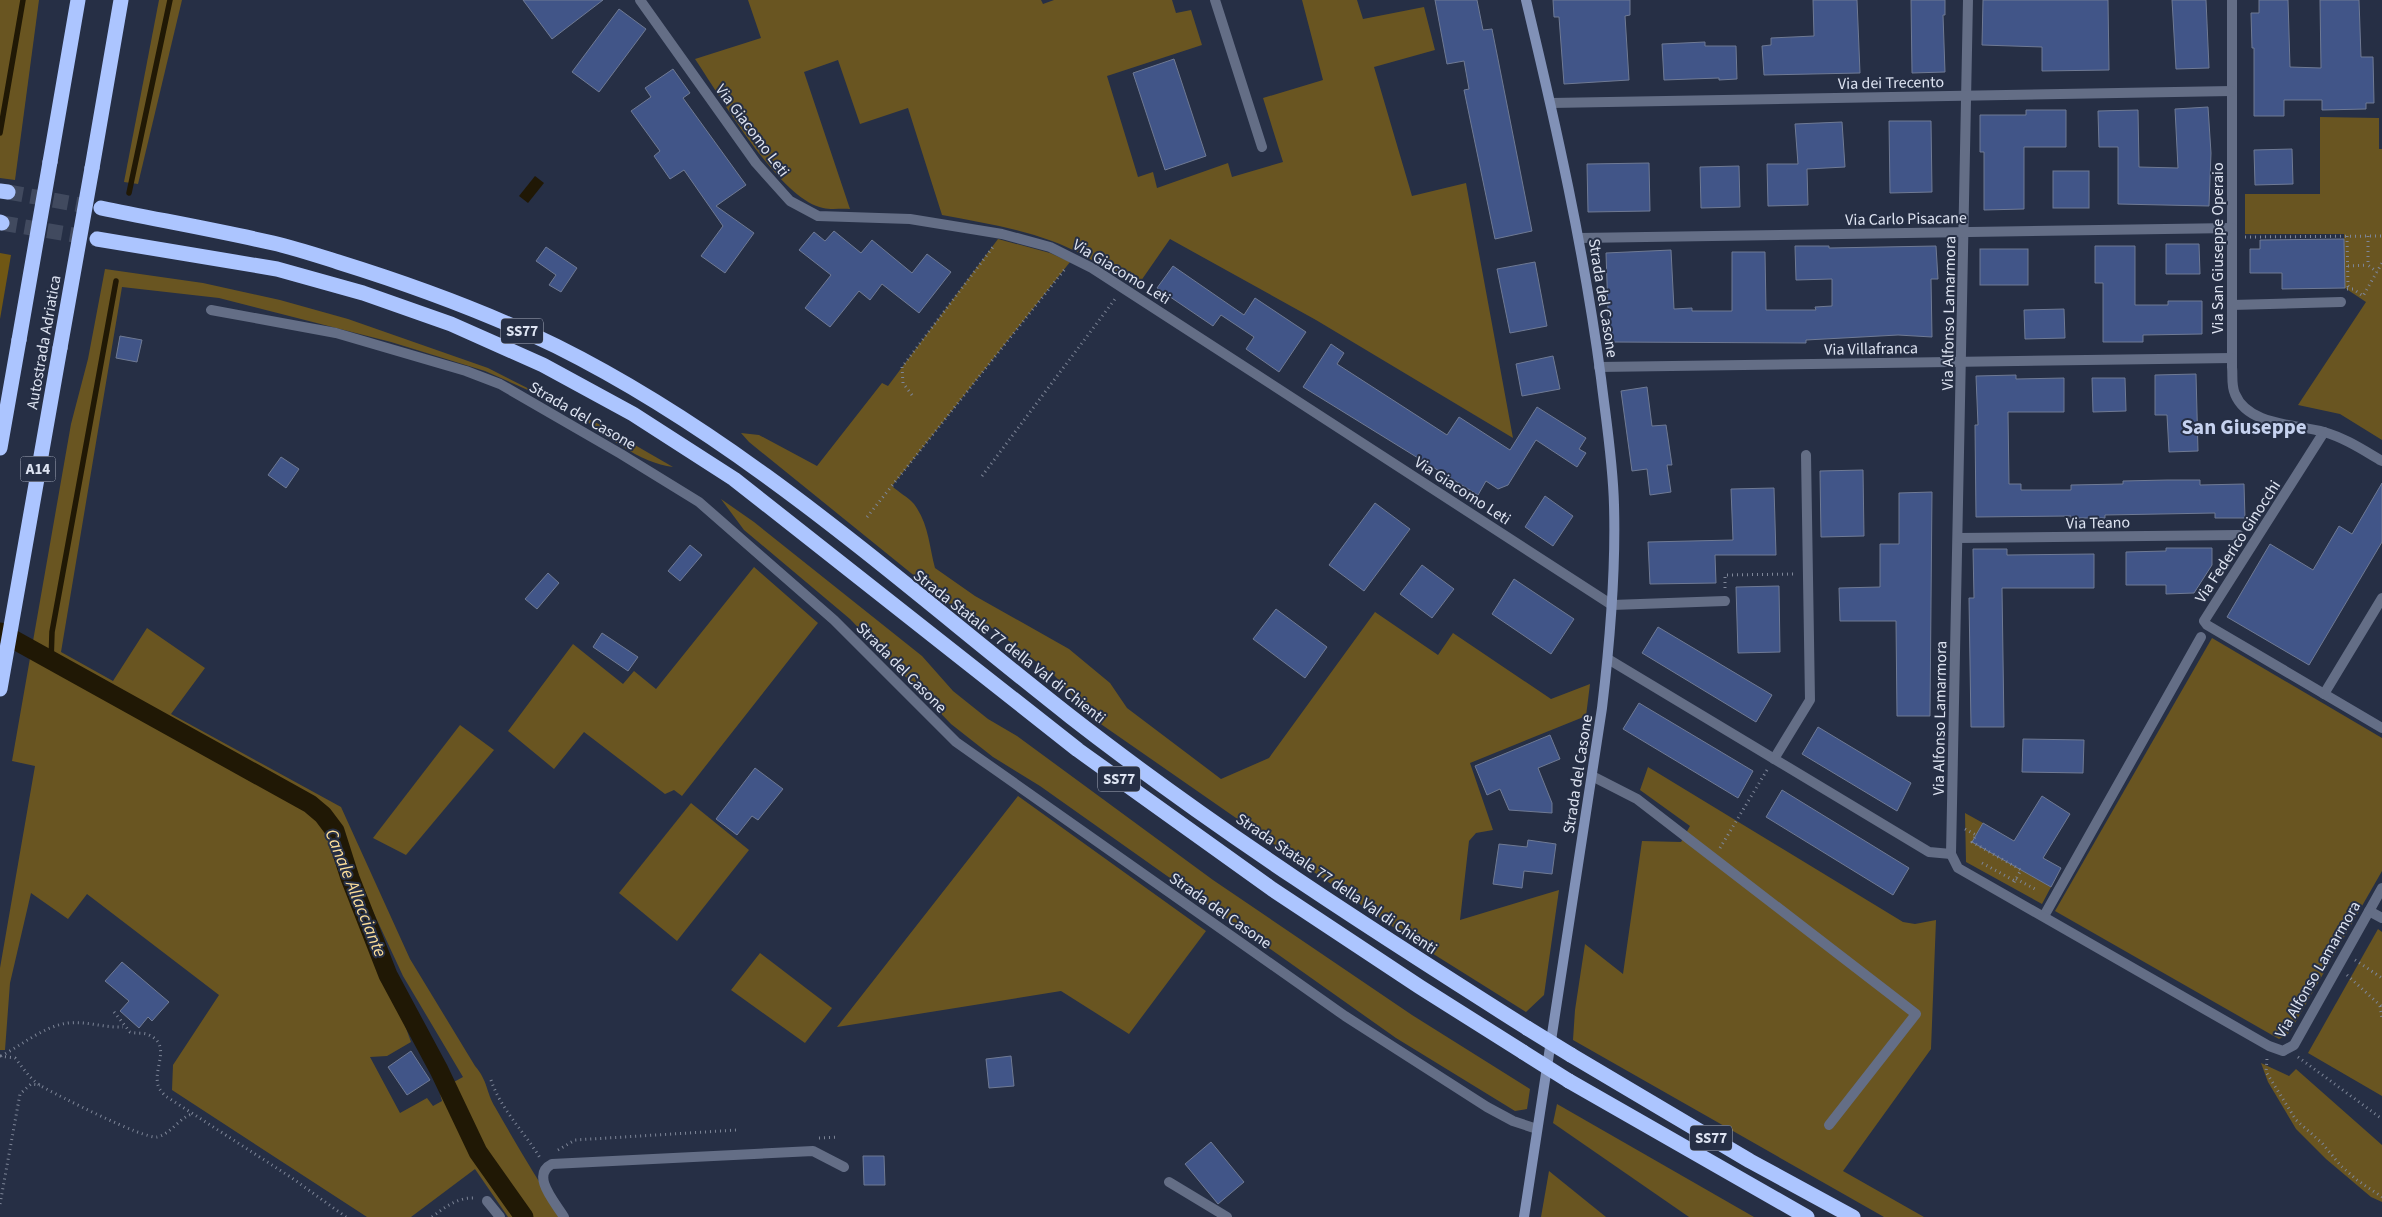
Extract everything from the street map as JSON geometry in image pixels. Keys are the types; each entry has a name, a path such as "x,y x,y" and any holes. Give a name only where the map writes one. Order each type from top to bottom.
{"highway":[{"name":"Autostrada Adriatica","path":"0,448 78,0"},
{"name":"Autostrada Adriatica","path":"1,684 121,0"},
{"name":"Strada Statale 77 della Val di Chienti","path":"101,208 278,244 377,274 462,305 556,346 645,395 748,461 1067,714 1163,785 1424,964 1571,1055 1750,1161 1852,1217"},
{"name":"SS77","path":"97,238 277,269 363,293 451,324 543,365 633,414 734,479 1078,750 1272,889 1420,988 1569,1081 1807,1217"}],"street":[{"name":"Via Giacomo Leti","path":"640,0 756,163 790,201 818,216 927,221 1027,240 1070,256 1124,288 1612,605"},
{"path":"1215,0 1262,147"},
{"name":"Strada del Casone","path":"1524,1217 1592,776 1608,659 1615,566 1614,503 1599,367 1579,238 1551,103 1526,0"},
{"name":"Via Alfonso Lamarmora","path":"1968,0 1951,854 1958,868 2280,1051 2288,1050 2294,1045 2382,888"},
{"name":"Via San Giuseppe Operaio","path":"2232,0 2233,386 2235,395 2254,414 2275,422 2324,432"},
{"name":"Via dei Trecento","path":"1551,103 2232,91"},
{"name":"Via Carlo Pisacane","path":"1579,238 2232,228"},
{"path":"2232,304 2341,302"},
{"name":"Strada del Casone","path":"211,310 336,333 466,370 500,384 629,458 699,502 714,515 834,620 956,742 1345,1016 1487,1107 1513,1121 1537,1129"},
{"name":"Via Villafranca","path":"1599,367 2232,358"},
{"path":"2324,432 2352,443 2382,461"},
{"name":"Via Federico Ginocchi","path":"2324,432 2204,621 2207,625 2382,728"},
{"path":"1774,759 1810,700 1806,455"},
{"name":"Via Teano","path":"1958,538 2239,535"},
{"path":"2324,694 2382,598"},
{"path":"1612,605 1725,601"},
{"path":"2044,916 2201,637"},
{"path":"1608,659 1929,852 1951,854"},
{"path":"1592,776 1637,799 1916,1014 1829,1125"},
{"path":"2369,911 2382,918"},
{"path":"564,1217 544,1183 542,1174 545,1167 552,1164 813,1151 844,1167"},
{"path":"1169,1182 1227,1217"},
{"path":"487,1201 500,1217"}],"path":[{"path":"2347,236 2348,286 2353,290 2363,296 2382,263"},
{"path":"2368,236 2368,265"},
{"path":"2245,237 2382,236"},
{"path":"912,395 903,383 902,367 998,239"},
{"path":"867,517 1070,262"},
{"path":"2348,266 2368,265 2377,272"},
{"path":"982,476 1124,288"},
{"path":"2347,290 2353,290"},
{"path":"1725,601 1725,575 1808,574"},
{"path":"1714,858 1774,759"},
{"path":"1952,822 1976,835 1972,842 2021,870 2007,896"},
{"path":"1982,863 2035,889"},
{"path":"2345,953 2382,978"},
{"path":"2337,968 2381,1006 2382,1018"},
{"path":"114,1012 130,1032 148,1035 158,1042 161,1050 157,1078 159,1088 167,1098 292,1178 346,1217"},
{"path":"0,1056 33,1037 67,1023 84,1023 106,1028 124,1026"},
{"path":"2270,1046 2266,1072 2296,1120 2322,1143 2340,1166 2382,1197"},
{"path":"2288,1050 2382,1119"},
{"path":"0,1056 15,1058 28,1074 41,1085 106,1118 149,1136 157,1137 166,1133 184,1116 193,1114"},
{"path":"491,1080 497,1098 522,1130 545,1167"},
{"path":"0,1204 20,1094 30,1084 41,1085"},
{"path":"555,1152 575,1140 737,1130"},
{"path":"432,1217 446,1206 461,1199 473,1198 487,1201"}],"shaded area":[{"path":"0,0 39,0 15,180 0,178"},
{"path":"159,0 182,0 138,184 124,182"},
{"path":"748,0 1041,0 1043,4 1054,0 1172,0 1176,13 1191,10 1202,45 1107,76 1138,177 1153,172 1157,188 1228,163 1232,177 1283,162 1263,98 1323,80 1302,0 1357,0 1363,19 1424,7 1435,50 1374,67 1412,196 1466,183 1513,438 1316,320 1170,239 1136,288 1085,256 1063,245 1012,229 942,215 908,108 860,124 838,60 804,72 850,209 823,208 806,201 788,187 752,144 695,59 761,38"},
{"path":"2320,117 2379,118 2379,149 2382,149 2382,440 2340,414 2298,405 2366,302 2345,288 2344,234 2245,234 2245,194 2320,194"},
{"path":"535,176 544,183 528,203 519,196"},
{"path":"998,239 1050,253 1070,262 892,486 912,501 923,519 935,568 975,596 1069,649 1110,683 1127,708 1221,779 1269,758 1375,612 1438,655 1453,633 1551,699 1590,684 1586,716 1470,763 1493,830 1476,833 1469,841 1460,920 1559,890 1544,995 1526,1012 1419,945 1095,720 1054,675 989,626 948,603 749,442 741,433 759,435 817,466 882,383 888,386"},
{"path":"0,253 11,255 0,319"},
{"path":"105,269 203,283 280,300 348,319 488,368 557,403 485,371 391,342 219,298 122,287 61,652 113,681 147,628 205,668 171,714 341,807 410,959 485,1082 495,1107 527,1162 562,1217 508,1217 475,1169 411,1217 367,1217 172,1090 173,1065 219,995 87,894 68,919 31,893 10,983 5,1050 0,1050 0,968 35,766 12,761 71,424 88,359","holes":["364,892 403,976 463,1077 439,1090 442,1101 433,1106 427,1098 400,1113 370,1057 387,1056 411,1042 356,907"]},
{"path":"580,416 595,422 673,467 648,460 624,448"},
{"path":"721,499 754,522 922,656 953,691 988,719 1017,736 1213,880 1412,1015 1530,1089 1527,1109 1515,1111 1396,1038 1040,786 993,757 951,724 850,619 744,530"},
{"path":"754,567 818,623 682,796 674,790 665,794 584,732 554,769 508,731 573,644 623,684 634,671 656,689"},
{"path":"2212,638 2382,738 2382,871 2291,1030 2287,1035 2279,1039 2055,911"},
{"path":"460,725 494,750 406,855 373,838"},
{"path":"1648,767 1903,922 1915,924 1936,920 1931,1049 1843,1171 1924,1217 1884,1217 1573,1040 1575,1010 1585,944 1623,974 1642,841 1681,842 1690,826 1640,790"},
{"path":"1018,796 1206,931 1129,1034 1061,991 837,1027"},
{"path":"691,803 749,850 677,941 619,893"},
{"path":"1965,813 1983,823 1972,842 2051,887 2042,904 1966,862"},
{"path":"2378,929 2382,932 2382,1096 2308,1053"},
{"path":"760,953 832,1008 805,1043 731,990"},
{"path":"2261,1063 2289,1076 2296,1069 2382,1145 2382,1202 2371,1197 2326,1159 2296,1129 2268,1082"},
{"path":"1557,1104 1754,1217 1689,1217 1553,1123"},
{"path":"1549,1171 1606,1217 1541,1217"}],"building":[{"path":"523,0 603,0 552,39"},
{"path":"1435,0 1477,0 1483,30 1492,29 1532,231 1495,239 1464,90 1469,89 1464,61 1447,64"},
{"path":"1553,0 1630,0 1630,15 1625,16 1629,80 1564,84 1559,17 1554,17"},
{"path":"1813,0 1857,0 1860,73 1764,75 1762,46 1771,45 1771,38 1814,36"},
{"path":"1911,0 1945,0 1945,15 1943,15 1945,72 1912,73"},
{"path":"1983,0 2108,0 2109,70 2042,71 2042,47 1982,45"},
{"path":"2172,0 2206,0 2209,68 2176,69"},
{"path":"2259,0 2288,0 2290,67 2321,68 2320,0 2359,0 2361,57 2373,57 2374,103 2366,103 2366,109 2322,110 2322,100 2284,100 2284,116 2254,116 2254,48 2252,48 2251,13 2259,13"},
{"path":"619,9 646,29 599,92 572,72"},
{"path":"1705,42 1705,46 1736,46 1737,79 1664,80 1662,44"},
{"path":"1174,59 1206,156 1165,170 1133,73"},
{"path":"673,69 690,93 683,98 746,185 716,206 754,233 725,273 701,256 723,226 684,170 670,179 654,156 660,151 631,111 651,97 645,88"},
{"path":"2208,107 2211,153 2209,206 2118,204 2118,147 2099,147 2098,111 2138,110 2139,167 2178,168 2175,109"},
{"path":"2026,110 2066,110 2066,147 2024,147 2024,209 1984,210 1984,152 1980,152 1980,115 2026,115"},
{"path":"1889,121 1931,121 1932,192 1890,193"},
{"path":"1842,122 1845,167 1807,169 1808,205 1768,206 1767,164 1798,164 1795,124"},
{"path":"2292,149 2293,184 2255,185 2254,150"},
{"path":"1649,163 1650,211 1588,212 1587,164"},
{"path":"1739,166 1740,207 1701,208 1700,167"},
{"path":"2053,171 2089,171 2089,208 2053,208"},
{"path":"834,231 861,253 872,240 912,273 927,254 951,272 919,313 882,284 870,300 859,291 830,327 805,308 831,275 799,250 814,232 825,241"},
{"path":"2344,239 2345,288 2282,289 2282,273 2250,273 2250,249 2260,249 2260,240"},
{"path":"2166,244 2199,244 2200,274 2166,274"},
{"path":"1795,246 1829,246 1829,248 1936,246 1938,279 1931,279 1932,337 1898,335 1806,340 1806,343 1609,342 1606,253 1671,250 1674,309 1692,308 1692,311 1732,311 1732,252 1765,252 1766,310 1816,310 1815,307 1832,306 1832,279 1796,280"},
{"path":"2095,246 2135,246 2135,305 2168,305 2168,301 2202,301 2202,334 2143,335 2143,342 2103,342 2103,283 2095,283"},
{"path":"546,247 577,268 561,292 549,285 556,275 536,261"},
{"path":"1980,249 2028,249 2028,285 1980,285"},
{"path":"1535,262 1547,326 1510,333 1497,269"},
{"path":"1173,266 1244,315 1255,298 1306,332 1279,372 1246,349 1254,337 1221,315 1213,326 1157,288"},
{"path":"2064,309 2065,338 2025,339 2024,310"},
{"path":"120,336 142,340 137,362 116,358"},
{"path":"1331,344 1344,353 1337,364 1447,435 1459,417 1510,450 1537,407 1586,438 1579,449 1586,453 1577,467 1536,440 1508,485 1498,489 1486,481 1478,495 1303,387"},
{"path":"1553,356 1560,389 1522,396 1516,364"},
{"path":"2196,374 2198,451 2169,452 2167,415 2155,415 2155,375"},
{"path":"2016,375 2016,379 2064,378 2064,412 2008,412 2009,484 2021,484 2021,490 2071,490 2071,485 2123,484 2123,481 2200,480 2200,485 2244,484 2245,518 2215,518 2215,513 2105,515 2105,518 2071,518 2071,516 1976,517 1975,425 1978,425 1976,376"},
{"path":"2092,378 2125,378 2126,411 2093,412"},
{"path":"1647,387 1652,426 1666,425 1672,465 1667,465 1671,492 1650,495 1647,469 1632,471 1621,391"},
{"path":"281,457 299,469 286,488 268,475"},
{"path":"1863,470 1864,536 1821,537 1820,471"},
{"path":"2382,483 2382,542 2309,665 2227,617 2270,544 2313,570 2339,526 2352,534"},
{"path":"1774,488 1776,555 1715,555 1716,583 1650,584 1648,542 1733,540 1731,489"},
{"path":"1932,492 1930,716 1897,716 1896,621 1840,621 1839,588 1880,587 1880,544 1899,544 1899,493"},
{"path":"1545,496 1573,516 1553,546 1525,527"},
{"path":"1375,503 1410,529 1364,591 1329,565"},
{"path":"690,545 702,555 680,581 668,571"},
{"path":"2166,548 2212,548 2212,565 2194,593 2166,594 2166,585 2126,585 2126,552 2166,551"},
{"path":"1973,549 2007,549 2007,555 2094,554 2094,588 2002,588 2004,727 1971,727 1969,598 1974,598"},
{"path":"1422,565 1454,589 1432,618 1400,594"},
{"path":"548,573 559,583 537,609 525,599"},
{"path":"1514,579 1574,619 1551,654 1492,614"},
{"path":"1779,586 1780,652 1738,653 1736,587"},
{"path":"1276,609 1327,647 1305,678 1253,639"},
{"path":"1658,627 1772,695 1756,722 1642,653"},
{"path":"602,633 638,657 628,671 593,647"},
{"path":"1639,703 1753,771 1738,798 1623,729"},
{"path":"1818,727 1911,783 1897,811 1802,754"},
{"path":"1550,735 1560,759 1538,768 1552,803 1552,813 1509,810 1500,789 1487,795 1475,766"},
{"path":"2023,739 2084,740 2083,773 2022,772"},
{"path":"755,768 783,789 758,820 752,816 737,835 716,819"},
{"path":"1782,790 1909,868 1893,895 1766,817"},
{"path":"2042,796 2070,814 2043,858 2061,868 2051,887 1972,842 1983,823 2014,841"},
{"path":"1528,840 1556,844 1552,874 1524,871 1522,888 1493,884 1499,844 1527,847"},
{"path":"122,962 169,1002 152,1021 148,1017 139,1028 120,1011 129,1001 105,981"},
{"path":"411,1051 430,1080 407,1095 388,1067"},
{"path":"1011,1056 1014,1086 989,1088 986,1059"},
{"path":"1211,1142 1244,1182 1218,1204 1185,1164"},
{"path":"863,1156 884,1156 885,1185 864,1185"}],"waterway":[{"path":"0,133 23,0"},
{"path":"129,193 170,0"},
{"path":"51,662 52,632 116,281"},
{"name":"Canale Allacciante","path":"0,632 310,804 323,815 335,831 350,878 388,975 439,1070 478,1152 524,1217"}],"tunnel":[{"path":"8,192 97,208"},
{"path":"2,223 97,239"}],"district":[{"name":"San Giuseppe","path":"2244,427"}]}
